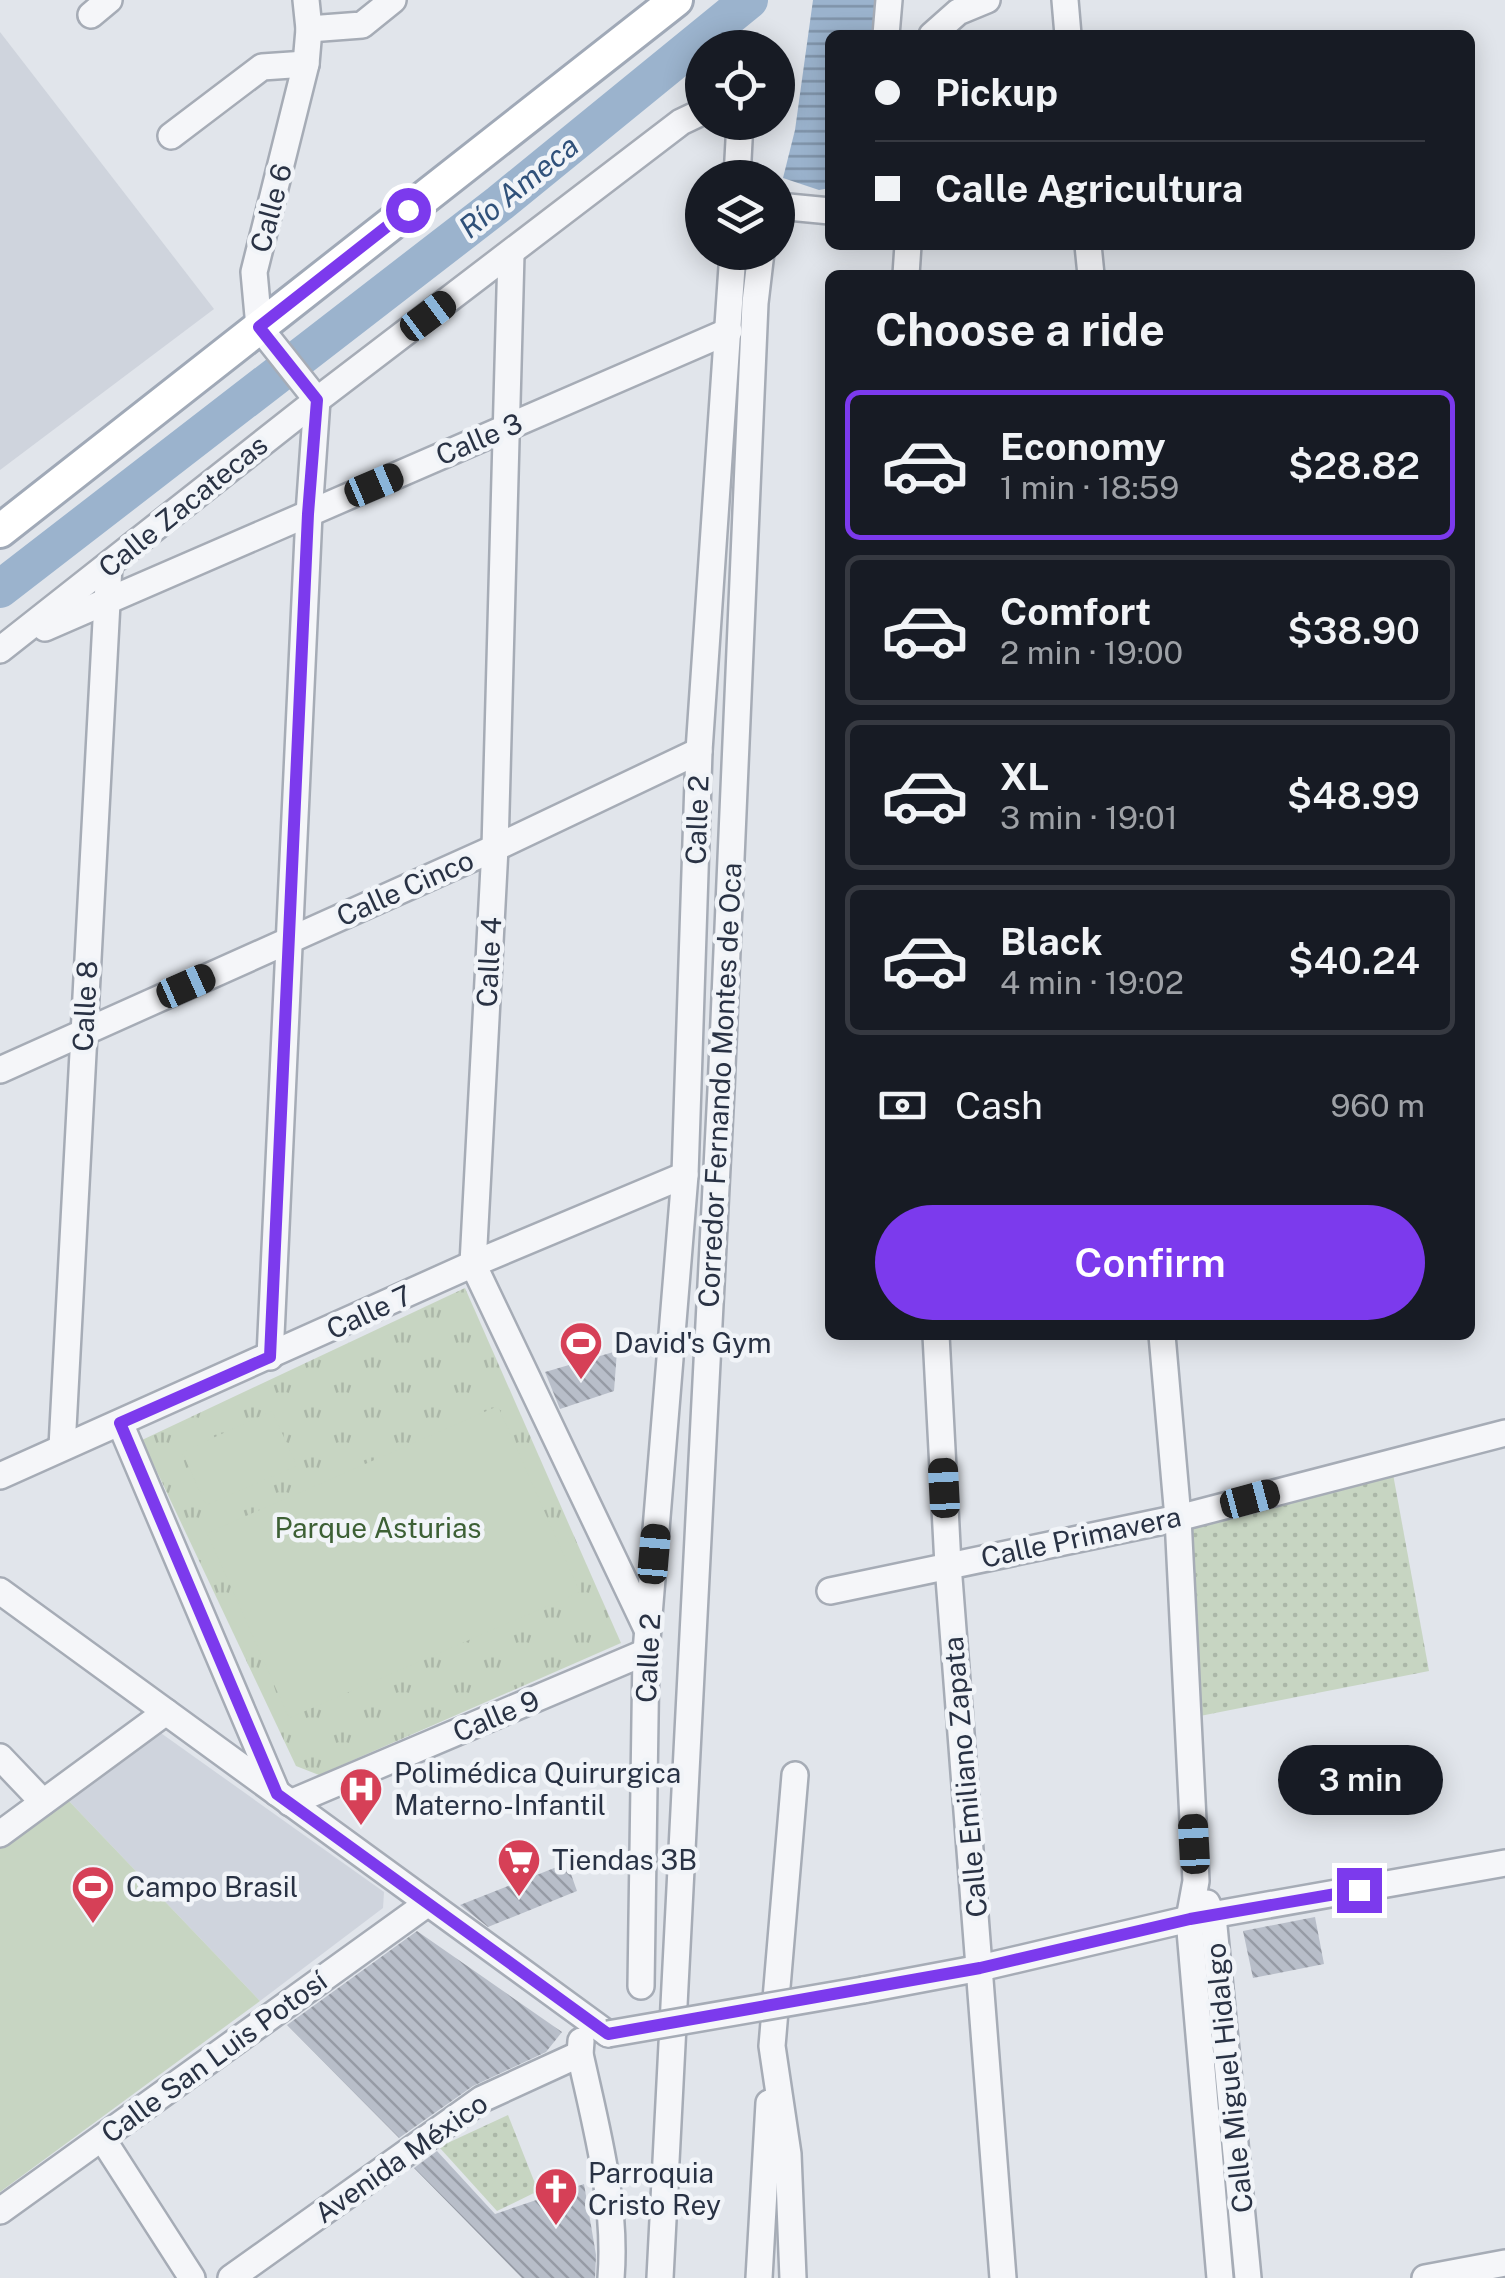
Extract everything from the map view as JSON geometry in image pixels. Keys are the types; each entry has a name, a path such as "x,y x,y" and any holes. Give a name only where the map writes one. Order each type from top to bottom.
{"main road":[{"path":"0,531 265,335 676,0"}],"street":[{"name":"Calle 6","path":"265,335 254,272 306,64 306,0"},
{"path":"309,29 362,24 393,0"},
{"path":"887,30 890,0"},
{"path":"938,30 958,12 987,0"},
{"path":"1064,0 1067,30"},
{"path":"171,136 262,68 306,64"},
{"name":"Calle Zacatecas","path":"4,647 109,566 309,390 511,254 685,120"},
{"path":"795,208 825,211"},
{"name":"Calle 4","path":"511,254 495,848 473,1264 647,1641"},
{"name":"Calle 2","path":"640,1986 647,1641 684,1175 699,751 732,270"},
{"path":"731,296 753,270"},
{"name":"Corredor Fernando Montes de Oca","path":"660,2278 760,270"},
{"name":"Calle 3","path":"4,647 729,331"},
{"path":"265,335 309,390 308,514 270,1357"},
{"name":"Calle 8","path":"62,1446 109,566"},
{"name":"Calle Cinco","path":"0,1070 495,848 699,751"},
{"name":"Calle 7","path":"0,1476 473,1264 684,1175"},
{"name":"Calle Emiliano Zapata","path":"936,1340 948,1565 1003,2278"},
{"name":"Calle Miguel Hidalgo","path":"1162,1340 1178,1518 1196,1881 1248,2278"},
{"path":"120,1423 283,1798"},
{"name":"Calle Primavera","path":"830,1590 1178,1518 1505,1433"},
{"path":"0,1591 608,2034 980,1968 1201,1918 1505,1863"},
{"name":"Calle 9","path":"283,1798 647,1641"},
{"path":"0,1834 166,1712"},
{"path":"0,1757 43,1802"},
{"path":"759,2278 772,2046 795,1776"},
{"name":"Calle San Luis Potosí","path":"0,2212 428,1903"},
{"name":"Calle Miguel Hidalgo","path":"1201,1918 1220,2278"},
{"path":"583,2016 580,2054 605,2169 613,2251 611,2278"},
{"path":"772,2046 788,2154 793,2278"},
{"name":"Avenida México","path":"231,2278 482,2099 580,2054"},
{"path":"102,2138 192,2278"},
{"path":"1425,2278 1505,2264"}],"shaded area":[{"path":"0,32 214,309 0,470"},
{"path":"158,1731 384,1892 383,1908 260,2001 67,1799"}],"green space":[{"name":"Parque Asturias","path":"465,1288 621,1643 319,1775 296,1766 142,1440"},
{"path":"498,1406 580,1592 289,1718 207,1533"},
{"path":"272,1411 297,1466 206,1505 182,1452"},
{"path":"1393,1474 1429,1671 1200,1716 1191,1525"},
{"name":"Campo Brasil","path":"67,1799 260,2001 0,2192 0,1848"},
{"path":"508,2115 538,2191 497,2211 439,2147"}],"water":[{"path":"813,0 880,0 877,30 825,30 825,189 795,182 795,160 788,160 795,140"}],"building":[{"name":"David's Gym","path":"617,1351 614,1391 560,1409 545,1372"},
{"name":"Tiendas 3B","path":"567,1863 577,1891 488,1927 460,1905"},
{"path":"1315,1917 1324,1964 1253,1978 1243,1931"},
{"path":"417,1931 562,2032 546,2052 473,2086 399,2138 287,2025"},
{"path":"437,2151 495,2214 584,2184 596,2255 595,2278 522,2278 414,2168"}],"waterway":[{"name":"Río Ameca","path":"0,589 500,203 749,0"}],"place":[{"name":"David's Gym","path":"581,1381"},
{"name":"Polimédica Quirurgica Materno-Infantil","path":"361,1827"},
{"name":"Tiendas 3B","path":"519,1898"},
{"name":"Campo Brasil","path":"93,1925"},
{"name":"Parroquia Cristo Rey","path":"556,2227"}],"route":[{"path":"408,210 259,327 317,400 308,514 270,1357 120,1423 277,1794 608,2034 980,1968 1190,1919 1359,1890"}]}
